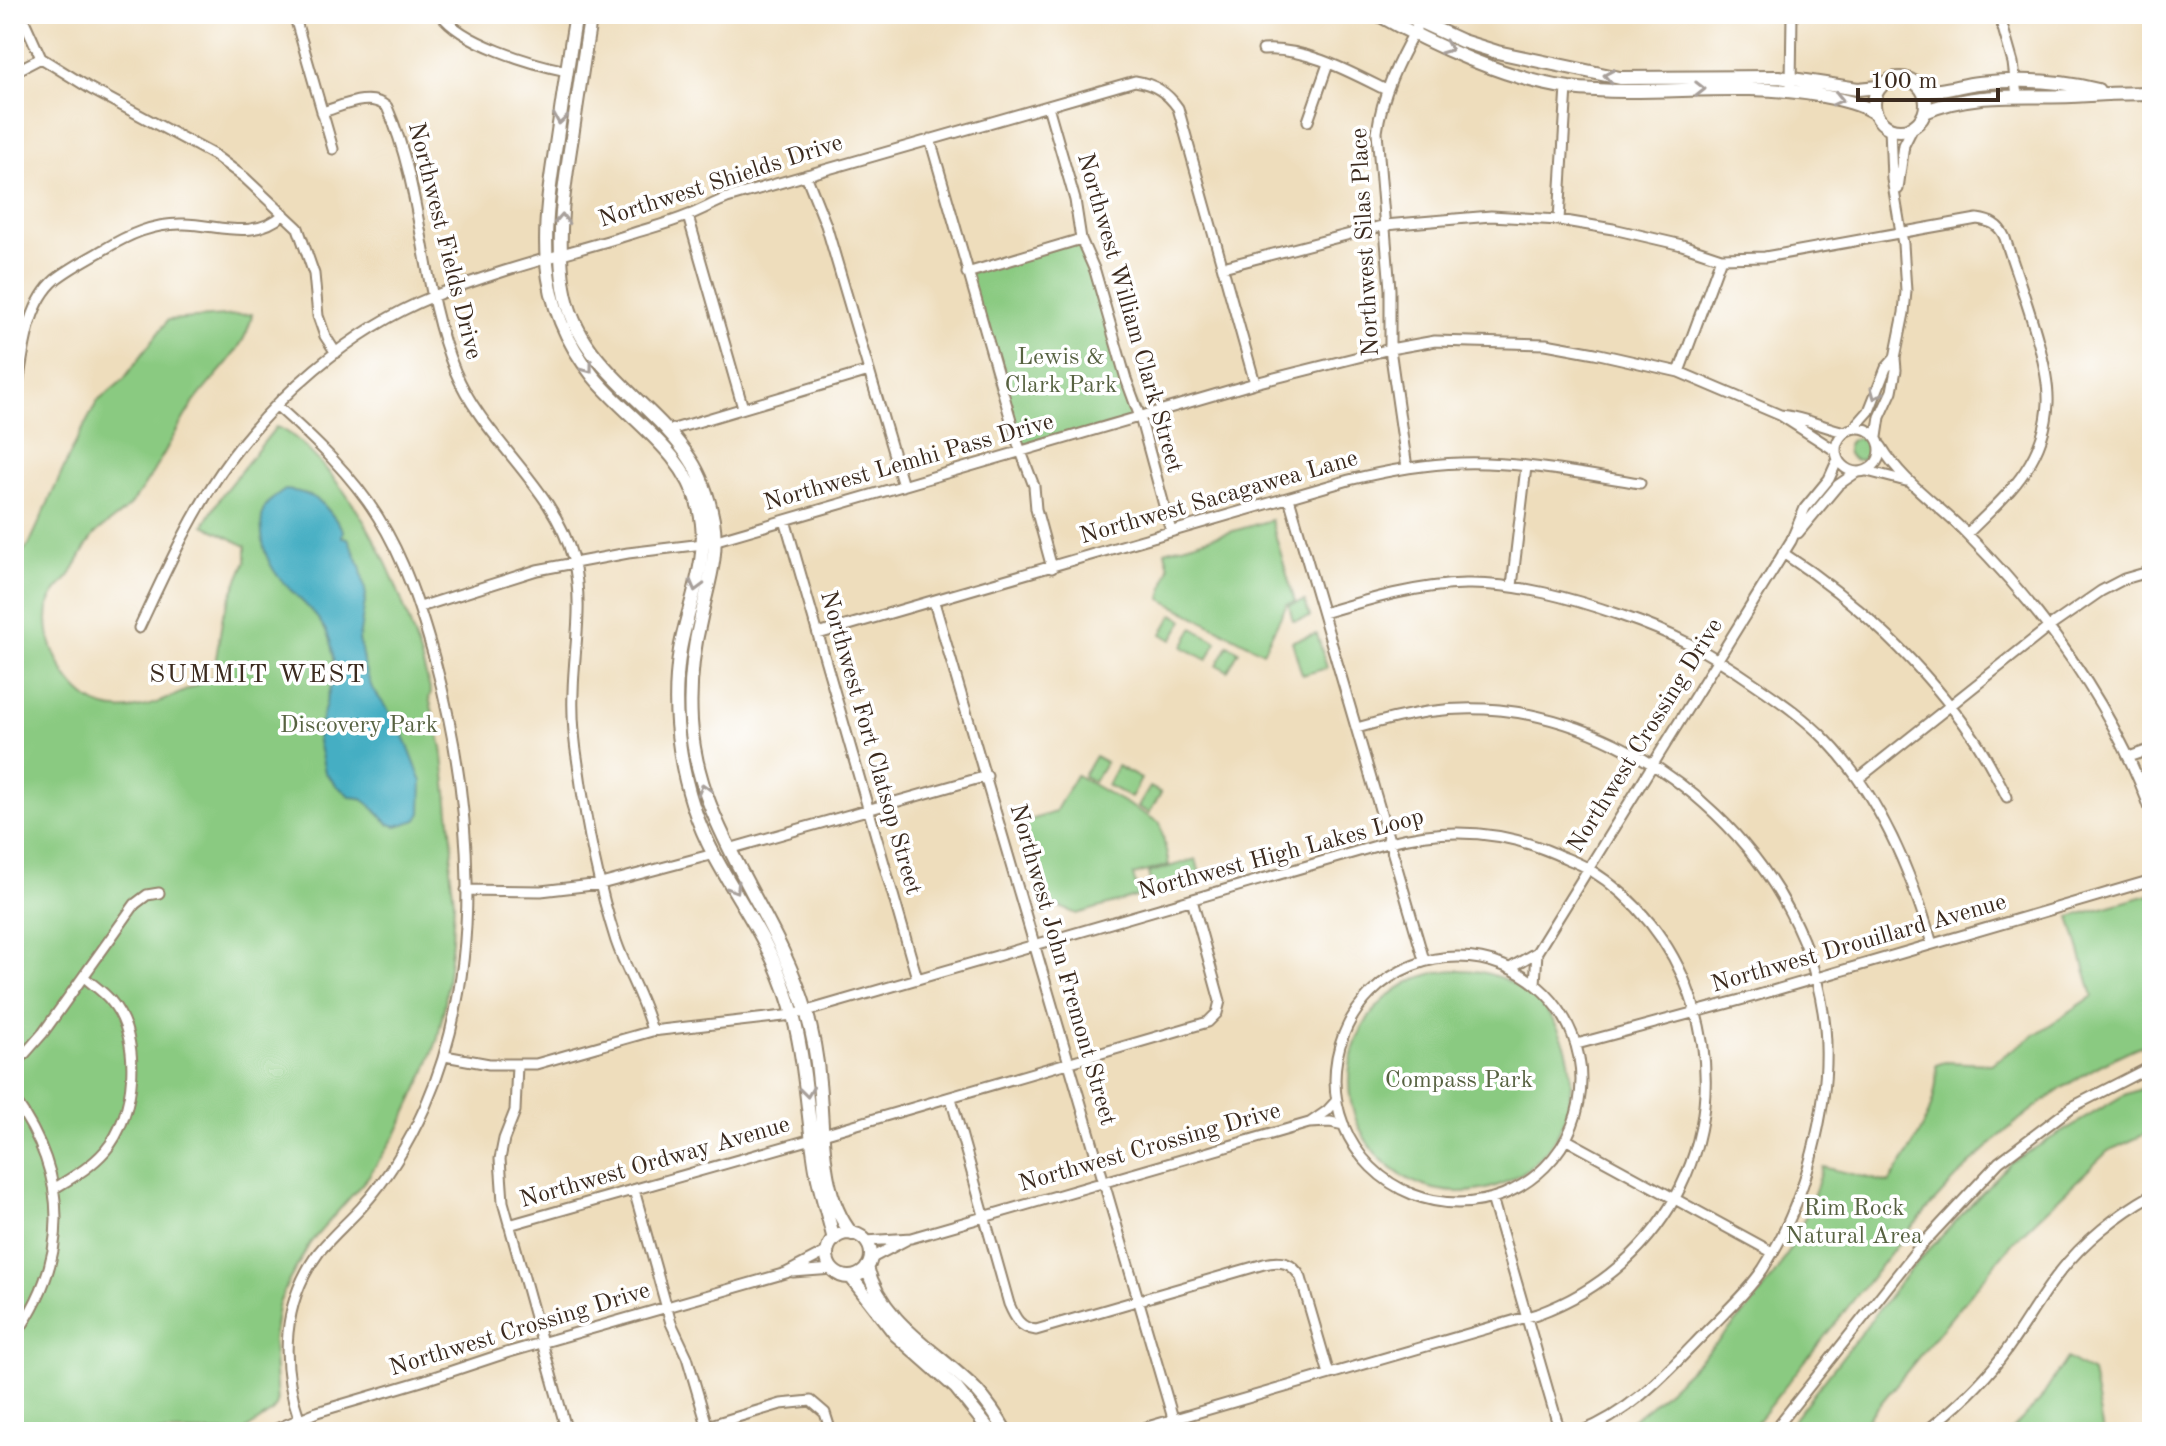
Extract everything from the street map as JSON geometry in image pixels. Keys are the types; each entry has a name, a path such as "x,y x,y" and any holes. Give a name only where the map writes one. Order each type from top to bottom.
{"main road":[{"path":"576,14 544,226 545,259 556,308 564,329 594,377 682,469 699,509 709,542 713,571 693,663 691,721 702,782 709,806 729,849 767,916 806,1012 817,1058 819,1187 831,1246 828,1260 842,1276 851,1277 860,1274 869,1263"},
{"path":"591,14 563,197 559,254 565,291 571,315 585,341 622,388 667,431 691,460 711,510 709,542 680,652 677,716 685,774 692,802 714,854 762,935 785,987 802,1052 817,1136 836,1204 852,1234"},
{"path":"1377,14 1497,52 1620,78 1858,89 1878,87 1899,78 1915,82 1922,90 1925,112"},
{"path":"1403,14 1416,28 1508,72 1567,87 1619,91 1791,84 1856,103 1897,130 1913,127 1925,112 1944,104 2017,96 2152,93"},
{"path":"1922,90 2015,80 2073,84 2105,92"},
{"path":"1875,113 1874,95 1878,87"},
{"path":"831,1246 842,1235 852,1234 866,1241 870,1249 873,1285 893,1314 978,1392 1006,1432"},
{"path":"851,1277 896,1335 956,1388 991,1432"}],"street":[{"path":"21,14 41,58 91,89 214,155 245,178 298,228 314,274 318,316 325,336 336,353"},
{"path":"294,14 333,149"},
{"path":"441,14 448,25 464,35 525,61 567,71"},
{"path":"1791,84 1792,14"},
{"path":"1918,14 1992,14"},
{"path":"1999,14 2013,63 2017,96"},
{"name":"Northwest Silas Place","path":"1407,468 1390,349 1390,289 1377,132 1386,90 1416,28"},
{"path":"1263,50 1292,52 1386,90"},
{"path":"14,72 41,58"},
{"path":"1308,121 1328,64"},
{"name":"Northwest Shields Drive","path":"139,628 184,536 221,473 250,434 336,353 383,321 432,297 559,254 688,216 715,203 1135,81 1149,83 1166,93 1178,108 1255,383"},
{"path":"1559,220 1567,87"},
{"name":"Northwest Fields Drive","path":"322,112 365,99 373,99 387,107 409,179 432,297 461,385 503,449 557,518 574,562 580,612 573,690 578,767 601,884 618,947 641,994 652,1031"},
{"name":"Northwest William Clark Street","path":"1048,106 1075,200 1081,239 1095,271 1171,531"},
{"path":"1862,471 1878,461 1880,417 1892,391 1906,291 1902,234 1892,179 1890,127"},
{"path":"1897,201 1904,145 1913,127"},
{"path":"930,139 1020,451 1034,486 1036,509 1052,568"},
{"path":"806,175 826,225 903,486"},
{"path":"14,406 31,317 40,297 53,281 67,271 126,236 145,229 183,224 252,230 274,224 284,214"},
{"path":"688,216 743,408"},
{"path":"1223,267 1385,225 1491,216 1559,220 1613,229 1682,245 1721,258 1765,257 1977,219 1996,224 2005,238 2049,399 2043,439 2034,457 2010,490 1967,534"},
{"path":"967,273 1081,239"},
{"path":"1679,372 1721,258"},
{"name":"Northwest Lemhi Pass Drive","path":"420,607 509,578 574,562 709,542 1255,383 1390,349 1435,341 1546,344 1679,372 1780,415 1837,455"},
{"path":"1895,358 1886,368 1869,411 1840,437 1837,455 1846,468 1907,482"},
{"path":"667,431 869,371"},
{"path":"277,406 323,447 379,518 420,607 453,743 464,831 466,890 462,977 445,1056 410,1138 362,1207 316,1256 298,1292 287,1338 286,1363 299,1418"},
{"name":"Northwest Lemhi Pass Drive","path":"1780,415 1849,430"},
{"path":"1849,430 1867,429 1907,482 1967,534 2049,627 2094,691 2129,757 2152,814"},
{"name":"Northwest Crossing Drive","path":"1791,541 1805,508 1829,479 1837,455"},
{"name":"Northwest Sacagawea Lane","path":"818,634 1349,480 1407,468 1460,463 1526,467 1640,483"},
{"path":"1512,586 1526,467"},
{"name":"Northwest Crossing Drive","path":"1535,984 1537,952 1783,553 1838,485 1862,471"},
{"path":"1289,498 1424,960"},
{"name":"Northwest Fort Clatsop Street","path":"785,520 917,978"},
{"path":"1783,553 1876,626 1918,668 1974,738 2007,797"},
{"path":"1858,779 2049,627 2112,584 2152,571"},
{"path":"1323,613 1409,589 1462,584 1512,586 1600,608 1663,630 1718,658 1803,719 1827,741 1858,779 1899,851 1932,944"},
{"name":"Northwest John Fremont Street","path":"934,602 1177,1432"},
{"path":"1357,728 1406,714 1451,709 1500,710 1547,719 1598,735 1653,764 1722,819 1760,864 1792,919 1814,977 1825,1024 1826,1087 1805,1175 1772,1252 1742,1294 1646,1392 1610,1418 1580,1432"},
{"path":"2129,757 2152,749"},
{"path":"729,849 987,776"},
{"name":"Northwest High Lakes Loop","path":"445,1056 517,1065 556,1059 652,1031 793,1015 1390,842 1433,833 1494,835 1536,845 1588,868 1636,906 1683,974 1696,1012 1706,1060 1705,1102 1694,1153 1675,1201 1641,1247 1610,1275 1553,1308 1526,1318 1130,1432"},
{"path":"466,890 541,891 601,884 714,854"},
{"name":"Northwest Drouillard Avenue","path":"1577,1044 2152,880"},
{"path":"14,1066 43,1033 135,904 147,895 159,893"},
{"name":"Northwest Ordway Avenue","path":"509,1225 1201,1026 1217,1013 1220,1005 1192,900"},
{"name":"Northwest Crossing Drive","path":"1510,968 1537,952"},
{"path":"1471,956 1510,968 1535,984 1563,1013 1577,1044 1579,1100 1567,1140 1538,1173 1516,1188 1492,1198 1467,1203 1435,1202 1404,1192 1369,1166 1344,1125 1337,1100 1336,1066 1349,1021 1365,998 1386,979 1424,960 1471,956"},
{"path":"55,1188 84,1170 106,1150 127,1112 131,1085 132,1062 122,1017 111,1001 84,977"},
{"path":"517,1065 515,1111 500,1159 501,1191 567,1432"},
{"path":"1773,1432 1911,1257 1999,1162 2072,1107 2152,1066"},
{"path":"951,1098 1009,1304 1014,1317 1022,1325 1036,1330 1264,1264 1284,1262 1294,1268 1301,1278 1329,1374"},
{"path":"14,1099 36,1132 55,1188 56,1239 44,1289 14,1337"},
{"name":"Northwest Crossing Drive","path":"1309,1123 1337,1100"},
{"name":"Northwest Crossing Drive","path":"866,1241 911,1238 1309,1123 1344,1125"},
{"path":"1567,1140 1772,1252"},
{"path":"634,1190 667,1307 687,1357 708,1429"},
{"path":"1925,1432 1967,1398 1999,1361 2059,1273 2092,1238 2152,1195"},
{"path":"1492,1198 1560,1432"},
{"name":"Northwest Crossing Drive","path":"869,1263 911,1238"},
{"name":"Northwest Crossing Drive","path":"786,1273 831,1246"},
{"name":"Northwest Crossing Drive","path":"269,1432 299,1418 542,1343 786,1273 833,1269"},
{"path":"687,1432 708,1429 781,1404 811,1401 825,1413 831,1432"}],"green space":[{"name":"Lewis & Clark Park","path":"1081,239 1140,417 1020,451 967,273"},
{"name":"Discovery Park","path":"252,314 235,353 197,398 139,493 127,508 94,535 72,572 52,597 47,614 50,641 62,668 78,691 103,707 119,709 152,704 213,677 223,615 246,561 246,546 204,525 223,493 276,427 292,436 315,457 357,509 374,538 401,597 431,693 429,698 442,747 453,848 450,868 454,901 445,1003 437,1041 397,1133 368,1177 310,1243 287,1284 278,1306 273,1340 277,1404 272,1412 243,1432 14,1432 14,561 29,545 97,402 123,380 168,320"},
{"path":"1858,438 1866,441 1869,449 1866,457 1858,460 1850,457 1847,449 1850,441"},
{"path":"1271,520 1295,602 1287,604 1263,652 1161,599 1169,567 1165,551"},
{"path":"1305,601 1310,617 1293,621 1289,605"},
{"path":"1173,614 1184,620 1172,640 1162,634"},
{"path":"1193,628 1217,642 1207,660 1183,647"},
{"path":"1317,634 1327,668 1302,675 1292,641"},
{"path":"1228,645 1239,651 1228,671 1217,665"},
{"path":"1095,756 1106,762 1094,782 1083,776"},
{"path":"1117,766 1141,779 1131,798 1107,785"},
{"path":"1076,775 1160,823 1169,865 1133,875 1139,896 1077,914 1045,901 1022,823 1055,812"},
{"path":"1150,787 1161,793 1149,813 1138,807"},
{"path":"1196,859 1202,882 1169,891 1167,885 1152,889 1148,873"},
{"name":"Rim Rock Natural Area","path":"2152,894 2152,1041 2105,1063 2061,1089 1982,1152 1880,1266 1749,1432 1613,1432 1662,1396 1755,1301 1800,1230 1823,1167 1889,1183 1915,1142 1929,1112 1934,1097 1936,1065 1945,1062 1991,1064 2093,996 2070,917"},
{"name":"Compass Park","path":"1460,970 1482,972 1502,979 1522,989 1538,1003 1552,1019 1562,1039 1569,1059 1569,1103 1562,1123 1552,1143 1538,1159 1522,1173 1502,1183 1482,1190 1460,1192 1438,1190 1418,1183 1398,1173 1382,1159 1368,1143 1358,1123 1351,1103 1349,1081 1351,1059 1358,1039 1368,1019 1382,1003 1398,989 1418,979 1438,972"},
{"path":"2152,1085 2152,1131 2108,1151 2014,1241 1857,1432 1784,1432 1909,1271 2010,1163 2124,1095"},
{"path":"2067,1358 2092,1373 2103,1432 2009,1432 2039,1402"}],"water":[{"path":"285,490 313,497 326,507 343,530 342,537 348,538 360,565 366,595 359,639 364,666 372,688 401,728 422,782 421,813 417,820 397,826 389,824 369,804 351,797 336,785 325,772 317,737 332,680 336,680 337,668 334,667 331,644 318,618 271,565 262,535 264,508"}],"district":[{"name":"SUMMIT WEST","path":"258,675"}]}
